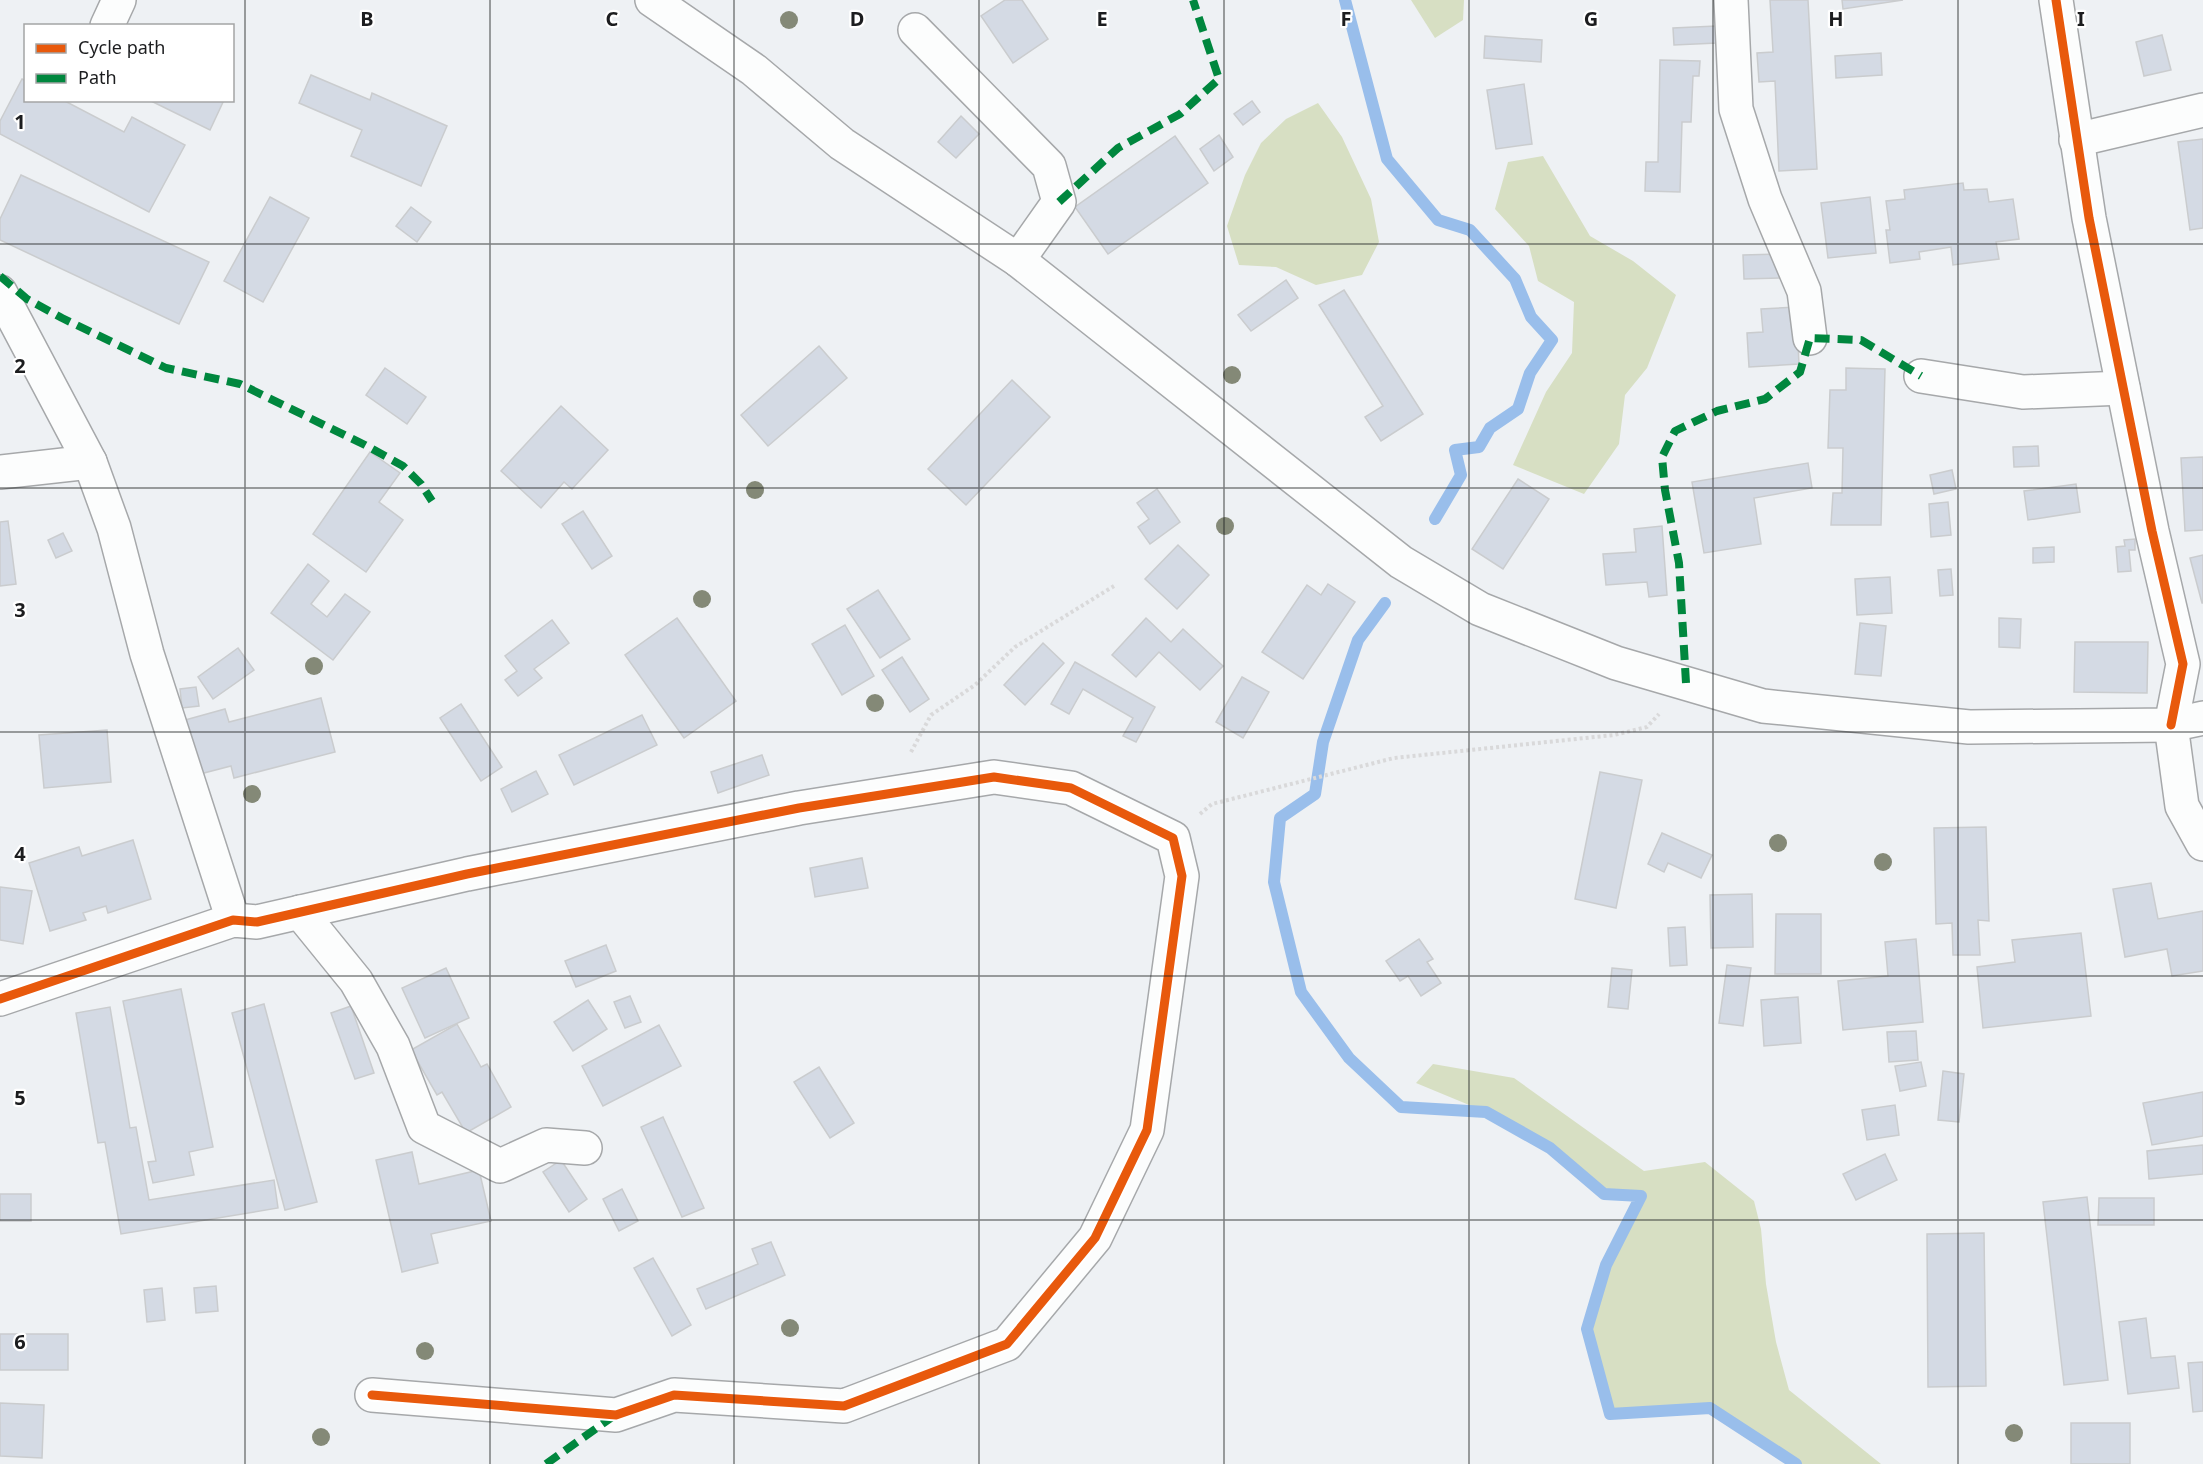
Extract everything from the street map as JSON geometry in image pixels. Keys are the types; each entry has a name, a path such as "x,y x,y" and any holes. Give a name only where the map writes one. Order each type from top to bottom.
{"street":[{"path":"108,24 119,0"},
{"path":"652,0 754,69 842,144 1018,260 1401,562 1480,609 1616,663 1763,706 1969,727 2171,726 2203,718"},
{"path":"1731,0 1736,110 1766,199 1804,291 1810,338"},
{"path":"2056,0 2089,218 2152,531 2183,664 2171,726 2182,806 2203,844"},
{"path":"915,30 1049,166 1059,202 1018,260"},
{"path":"2076,140 2203,110"},
{"path":"0,292 90,462 114,528 147,654 233,920"},
{"path":"1921,376 2023,392 2123,387"},
{"path":"0,472 90,462"},
{"path":"0,999 233,920 257,922 467,874 799,808 994,777 1071,788 1173,838 1182,876 1148,1130 1095,1238 1008,1344 844,1406 674,1395 616,1415 372,1395"},
{"path":"300,912 356,981 393,1046 424,1127 500,1166 546,1145 585,1148"}],"path":[{"path":"887,794 931,715 975,685 1015,647 1114,586"},
{"path":"1173,838 1212,804 1394,758 1614,735 1647,727 1686,683"}],"green space":[{"path":"1411,0 1464,0 1463,20 1435,38"},
{"path":"1318,103 1342,137 1371,199 1379,242 1362,275 1316,285 1276,267 1239,265 1227,226 1245,175 1261,143 1286,119"},
{"path":"1543,156 1590,236 1633,261 1676,295 1647,368 1625,395 1619,444 1584,494 1513,465 1546,392 1572,353 1574,302 1538,281 1529,246 1495,209 1508,162"},
{"path":"1433,1064 1514,1078 1644,1171 1705,1162 1754,1201 1761,1229 1766,1284 1776,1342 1789,1390 1881,1464 1796,1464 1710,1408 1610,1414 1587,1329 1606,1265 1641,1196 1604,1194 1550,1148 1486,1112 1416,1083"}],"building":[{"path":"1005,0 1022,0 1048,39 1013,63 981,16"},
{"path":"1770,0 1808,0 1817,169 1779,171 1775,81 1759,82 1757,53 1773,52"},
{"path":"1842,0 1903,0 1843,9"},
{"path":"1716,26 1717,43 1674,45 1673,28"},
{"path":"2162,35 2171,70 2144,76 2136,42"},
{"path":"1485,36 1542,40 1541,62 1484,58"},
{"path":"1881,53 1882,75 1836,78 1835,56"},
{"path":"1660,60 1700,61 1699,76 1693,76 1691,122 1682,122 1680,192 1645,191 1646,162 1658,162"},
{"path":"311,75 370,100 372,93 447,126 421,186 351,156 362,130 299,103"},
{"path":"22,79 24,80 24,102 67,102 124,132 132,117 185,145 149,212 0,134 0,121"},
{"path":"1524,84 1532,144 1496,149 1487,90"},
{"path":"1252,101 1260,112 1243,125 1234,114"},
{"path":"153,102 223,102 210,130"},
{"path":"961,116 979,134 956,158 938,142"},
{"path":"1219,135 1233,157 1214,171 1200,149"},
{"path":"1175,136 1208,183 1108,254 1075,207"},
{"path":"2203,139 2203,228 2190,230 2178,142"},
{"path":"21,175 209,262 179,324 0,240 0,219"},
{"path":"1963,183 1964,190 1987,189 1989,202 2013,199 2019,239 1996,242 1999,259 1953,265 1951,247 1919,252 1920,259 1890,263 1886,230 1890,230 1886,201 1905,199 1904,190"},
{"path":"270,197 309,218 263,302 224,281"},
{"path":"1870,197 1876,253 1828,258 1821,203"},
{"path":"411,207 431,222 417,242 396,226"},
{"path":"1784,254 1784,278 1744,279 1743,255"},
{"path":"1286,280 1298,298 1251,331 1238,315"},
{"path":"1344,290 1423,414 1381,441 1365,417 1383,406 1319,305"},
{"path":"1796,307 1799,364 1749,367 1747,333 1763,332 1761,309"},
{"path":"819,346 847,378 768,446 741,415"},
{"path":"385,368 426,397 407,424 366,395"},
{"path":"1846,368 1885,369 1881,525 1831,525 1833,493 1842,493 1843,448 1828,448 1830,390 1846,390"},
{"path":"1012,380 1050,417 966,505 928,469"},
{"path":"561,406 608,450 572,489 564,482 541,508 501,471"},
{"path":"2038,446 2039,466 2014,467 2013,447"},
{"path":"370,452 400,473 379,502 403,520 366,572 313,534"},
{"path":"2203,457 2203,530 2185,531 2181,458"},
{"path":"1808,463 1812,488 1754,498 1761,544 1704,553 1692,482"},
{"path":"1952,470 1956,489 1934,494 1930,475"},
{"path":"1518,479 1549,499 1503,569 1472,549"},
{"path":"2076,484 2080,512 2028,520 2024,491"},
{"path":"1157,489 1180,522 1150,544 1138,527 1149,519 1137,503"},
{"path":"1948,502 1951,535 1931,537 1929,504"},
{"path":"583,511 612,556 592,569 562,524"},
{"path":"8,521 16,584 0,586 0,522"},
{"path":"1662,526 1667,595 1649,597 1647,582 1606,585 1603,554 1636,552 1634,529"},
{"path":"63,533 72,551 56,558 48,540"},
{"path":"2135,539 2135,550 2129,550 2131,571 2118,572 2116,547 2125,546 2124,540"},
{"path":"1178,545 1209,575 1177,609 1145,579"},
{"path":"2054,547 2054,562 2033,563 2033,548"},
{"path":"2203,555 2203,603 2202,603 2190,558"},
{"path":"308,564 329,581 311,604 327,617 345,594 370,612 333,660 271,613"},
{"path":"1951,569 1953,595 1940,596 1938,570"},
{"path":"1890,577 1892,613 1857,615 1855,579"},
{"path":"1328,584 1355,602 1303,679 1262,652 1307,585 1321,595"},
{"path":"878,590 910,639 880,658 847,609"},
{"path":"677,618 736,701 684,738 625,655"},
{"path":"1146,618 1171,642 1183,629 1223,666 1200,690 1159,652 1136,677 1112,655"},
{"path":"1999,618 2021,619 2020,648 1999,647"},
{"path":"552,620 569,643 534,669 542,678 518,696 505,680 517,671 505,656"},
{"path":"1860,623 1886,626 1881,676 1855,674"},
{"path":"845,625 874,676 842,695 812,644"},
{"path":"2075,642 2148,642 2147,693 2074,692"},
{"path":"1043,643 1064,663 1025,705 1004,685"},
{"path":"238,648 254,670 213,699 198,677"},
{"path":"902,657 929,699 910,712 882,670"},
{"path":"1075,662 1155,707 1136,742 1123,736 1133,718 1083,689 1069,714 1051,704"},
{"path":"1242,677 1269,692 1243,738 1216,722"},
{"path":"196,687 199,706 182,708 180,689"},
{"path":"321,698 335,752 234,778 231,766 200,774 185,720 225,709 229,722"},
{"path":"461,704 502,767 481,781 440,718"},
{"path":"642,715 657,745 574,785 559,755"},
{"path":"107,730 111,782 44,788 39,735"},
{"path":"762,755 769,775 718,793 711,772"},
{"path":"536,771 548,794 512,812 501,789"},
{"path":"1600,772 1642,780 1616,908 1575,899"},
{"path":"1986,827 1989,921 1978,920 1980,955 1953,955 1952,923 1936,924 1934,828"},
{"path":"1662,833 1712,855 1701,878 1668,863 1664,872 1648,864"},
{"path":"133,840 151,899 108,913 106,906 83,913 86,920 50,931 29,863 79,847 82,856"},
{"path":"862,858 868,888 815,897 810,868"},
{"path":"2151,883 2158,919 2203,911 2203,971 2172,976 2167,949 2125,957 2113,889"},
{"path":"0,887 32,891 23,944 0,940"},
{"path":"1752,894 1753,947 1711,948 1710,895"},
{"path":"1776,914 1821,914 1821,974 1775,974"},
{"path":"1685,927 1687,965 1670,966 1668,928"},
{"path":"2081,933 2091,1016 1983,1028 1977,967 2015,962 2012,940"},
{"path":"1419,939 1433,959 1427,962 1441,983 1421,996 1408,976 1400,981 1386,961"},
{"path":"1916,939 1923,1022 1843,1030 1838,981 1888,976 1885,942"},
{"path":"606,945 616,971 576,987 565,961"},
{"path":"1727,965 1751,968 1743,1026 1719,1023"},
{"path":"446,968 469,1018 425,1038 402,988"},
{"path":"1612,968 1632,970 1628,1009 1608,1007"},
{"path":"181,989 213,1147 189,1152 194,1175 153,1183 148,1162 156,1161 123,1001"},
{"path":"630,996 641,1022 625,1028 614,1002"},
{"path":"1798,997 1801,1043 1764,1046 1761,1000"},
{"path":"588,1000 607,1029 573,1051 554,1022"},
{"path":"264,1004 317,1202 285,1210 232,1013"},
{"path":"351,1006 374,1073 355,1079 331,1013"},
{"path":"110,1007 130,1128 136,1127 149,1200 274,1180 278,1208 121,1234 105,1142 98,1143 76,1013"},
{"path":"457,1024 481,1067 487,1064 511,1107 466,1133 442,1092 437,1095 411,1050"},
{"path":"659,1025 681,1066 603,1106 582,1066"},
{"path":"1916,1031 1918,1060 1889,1062 1887,1032"},
{"path":"1921,1062 1926,1086 1900,1091 1895,1066"},
{"path":"819,1067 854,1123 830,1138 794,1082"},
{"path":"1943,1071 1964,1074 1959,1122 1938,1120"},
{"path":"2203,1092 2203,1136 2152,1145 2143,1103"},
{"path":"1895,1105 1899,1135 1867,1140 1862,1110"},
{"path":"663,1117 704,1208 682,1217 641,1127"},
{"path":"2203,1145 2203,1174 2149,1179 2147,1151"},
{"path":"412,1152 419,1184 479,1170 491,1221 431,1234 438,1263 402,1272 376,1160"},
{"path":"1885,1154 1897,1180 1856,1200 1843,1174"},
{"path":"561,1160 587,1199 569,1212 543,1172"},
{"path":"622,1189 638,1221 619,1231 603,1199"},
{"path":"0,1194 31,1194 31,1221 0,1221"},
{"path":"2087,1197 2108,1380 2064,1385 2043,1202"},
{"path":"2099,1198 2154,1198 2154,1225 2098,1225"},
{"path":"1984,1233 1986,1386 1928,1387 1927,1234"},
{"path":"771,1242 785,1275 706,1309 697,1289 758,1264 752,1249"},
{"path":"653,1258 691,1325 672,1336 634,1268"},
{"path":"216,1286 218,1311 196,1313 194,1288"},
{"path":"162,1288 165,1320 147,1322 144,1290"},
{"path":"2146,1318 2151,1358 2175,1356 2179,1388 2128,1394 2119,1322"},
{"path":"0,1334 68,1334 68,1370 0,1370"},
{"path":"2203,1362 2203,1411 2193,1412 2188,1363"},
{"path":"0,1403 44,1405 42,1458 0,1456"},
{"path":"2071,1423 2130,1423 2130,1464 2071,1464"}],"waterway":[{"path":"1345,0 1387,159 1438,220 1470,230 1515,279 1531,317 1552,340 1530,373 1518,409 1490,428 1479,447 1455,450 1461,475 1435,519"},
{"path":"1385,603 1358,640 1323,742 1315,794 1280,818 1274,882 1301,992 1349,1058 1401,1107 1486,1112 1550,1148 1604,1194 1641,1196 1606,1265 1587,1329 1610,1414 1710,1408 1796,1464"}],"marked path":[{"path":"1059,202 1118,148 1180,114 1219,79 1193,0"},
{"path":"0,276 27,299 166,368 240,384 365,445 403,466 421,484 432,501"},
{"path":"1686,683 1679,563 1665,490 1662,457 1675,431 1717,411 1765,399 1800,372 1810,338 1861,340 1921,376"},
{"path":"546,1464 615,1415"}],"cycle path":[{"path":"2056,0 2089,218 2152,531 2183,664 2171,725"},
{"path":"0,999 233,920 257,922 467,874 799,808 994,777 1071,788 1173,838 1182,876 1147,1130 1095,1238 1007,1344 844,1406 674,1395 616,1415 372,1395"}]}
